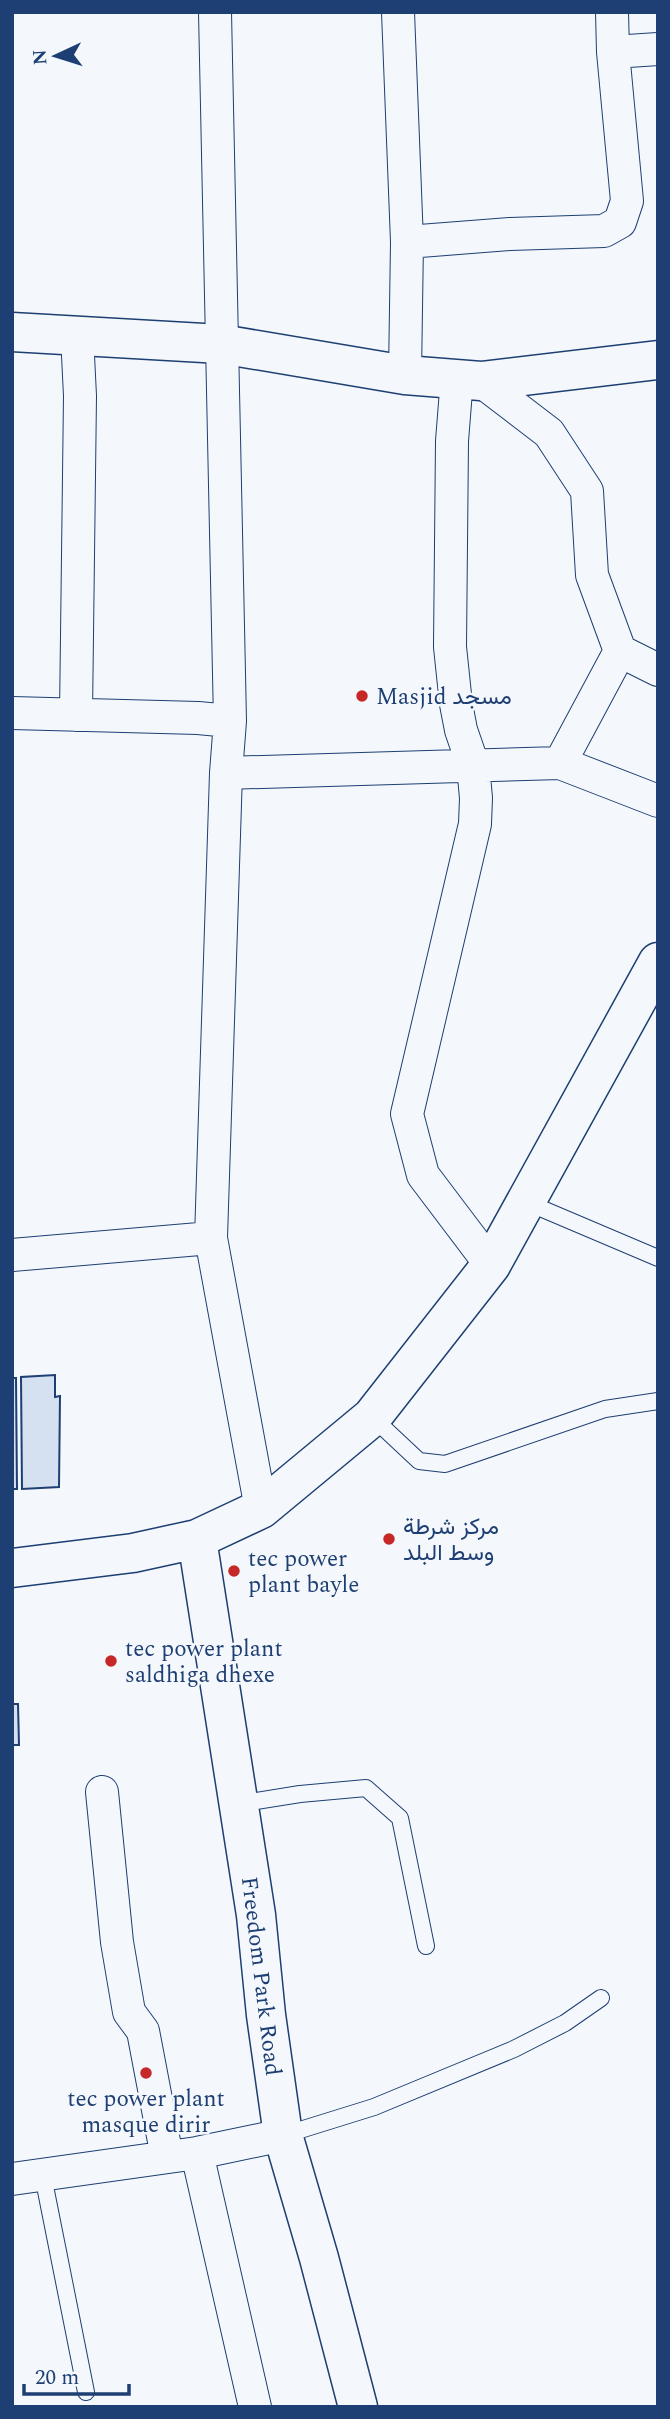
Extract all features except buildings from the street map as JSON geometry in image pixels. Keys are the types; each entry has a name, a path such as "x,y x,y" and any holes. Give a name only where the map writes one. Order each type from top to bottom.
{"street":[{"path":"215,12 230,721 211,1238 261,1509"},
{"path":"398,12 407,242 405,375"},
{"path":"407,242 510,234 604,231 620,222 627,201 613,52 612,12"},
{"path":"613,52 658,49"},
{"path":"12,332 222,344 405,375 469,379 658,360"},
{"path":"76,715 80,396 77,335"},
{"path":"469,379 549,433 587,491 593,575 607,620 621,651 658,670"},
{"path":"469,379 452,441 450,647 461,730 473,765 475,824 407,1114 423,1175 491,1265"},
{"path":"560,763 621,651"},
{"path":"12,713 230,721"},
{"path":"226,773 560,763 658,801"},
{"path":"12,1568 133,1553 197,1539 261,1509 372,1417 491,1265 658,962"},
{"path":"12,1255 211,1238"},
{"name":"Freedom Park Road","path":"197,1539 256,1915 266,2015 283,2135 358,2407"},
{"path":"102,1792 117,1942 129,2012 144,2031 255,2407"},
{"path":"28,2178 182,2155 283,2135"}],"lane":[{"path":"526,1202 658,1258"},
{"path":"372,1417 419,1461 445,1464 605,1409 658,1401"},
{"path":"237,1804 300,1794 366,1788 400,1818 426,1946"},
{"path":"283,2135 374,2106 513,2049 565,2023 601,1998"},
{"path":"28,2178 86,2392"}],"place":[{"name":"Masjid مسجد","path":"362,696"},
{"name":"مركز شرطة وسط البلد","path":"389,1539"},
{"name":"tec power plant bayle","path":"234,1571"},
{"name":"tec power plant saldhiga dhexe","path":"111,1661"},
{"name":"tec power plant masque dirir","path":"146,2073"}]}
